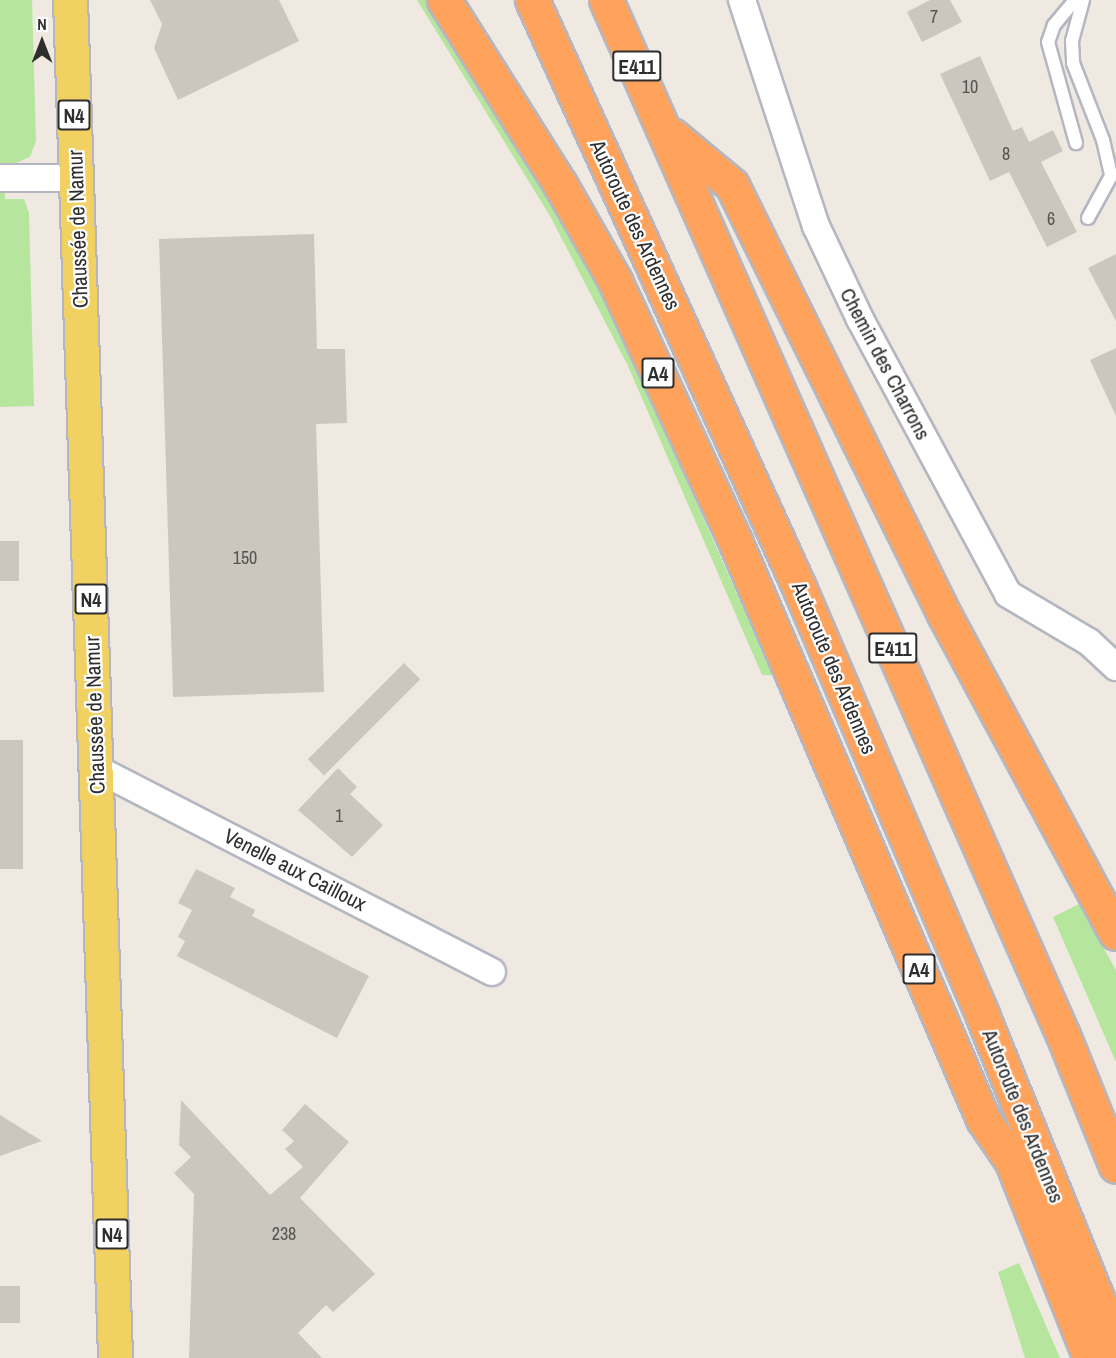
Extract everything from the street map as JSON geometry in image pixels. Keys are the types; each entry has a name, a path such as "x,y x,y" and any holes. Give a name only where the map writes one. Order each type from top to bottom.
{"highway":[{"name":"A4","path":"444,0 560,184 615,281 735,541 982,1119 1015,1166"},
{"name":"Autoroute des Ardennes","path":"532,0 763,506 978,1006 1116,1345"},
{"name":"E411","path":"606,0 667,131 1063,1035 1116,1166"},
{"path":"667,131 732,185 945,616 1116,933"},
{"path":"763,506 775,604 1015,1166 1090,1358"}],"main road":[{"name":"Chaussée de Namur","path":"70,0 115,1358"}],"street":[{"name":"Chemin des Charrons","path":"742,0 816,226 860,319 1008,594 1089,642 1116,667"},
{"path":"0,178 76,178"},
{"name":"Venelle aux Cailloux","path":"97,769 492,972"}],"lane":[{"path":"1075,0 1054,25 1048,42 1076,143"},
{"path":"1083,0 1072,41 1073,63 1103,140 1111,176 1088,218"}],"green space":[{"path":"0,0 32,0 36,141 30,157 4,168 5,199 24,199 29,213 34,406 0,407"},
{"path":"417,0 432,0 562,209 635,364 773,675 762,675 628,366 550,216"},
{"path":"1079,904 1116,970 1116,1062 1053,917"},
{"path":"1019,1263 1060,1358 1025,1358 998,1272"}],"building":[{"path":"150,0 279,0 299,41 178,100 154,48 162,24"},
{"path":"930,0 950,0 962,22 922,42 907,12"},
{"path":"980,56 1013,131 1022,127 1029,142 1053,130 1063,151 1041,162 1077,232 1047,247 1009,172 990,181 940,74"},
{"path":"314,234 317,349 345,349 347,423 316,424 324,692 173,697 159,239"},
{"path":"1116,254 1116,321 1088,268"},
{"path":"1116,348 1116,416 1090,360"},
{"path":"0,541 19,541 19,581 0,581"},
{"path":"404,663 420,679 324,775 308,759"},
{"path":"0,740 23,740 23,869 0,869"},
{"path":"338,768 357,787 350,794 383,825 352,857 298,810"},
{"path":"196,869 235,888 230,897 255,910 252,916 369,976 337,1038 177,956 185,941 178,937 192,910 178,903"},
{"path":"181,1100 270,1195 303,1167 285,1149 294,1141 282,1130 305,1104 349,1142 300,1198 375,1274 333,1312 326,1305 298,1333 322,1358 189,1358 194,1194 174,1173 191,1157 179,1145"},
{"path":"0,1115 42,1141 0,1156"},
{"path":"0,1286 20,1286 20,1323 0,1323"}]}
